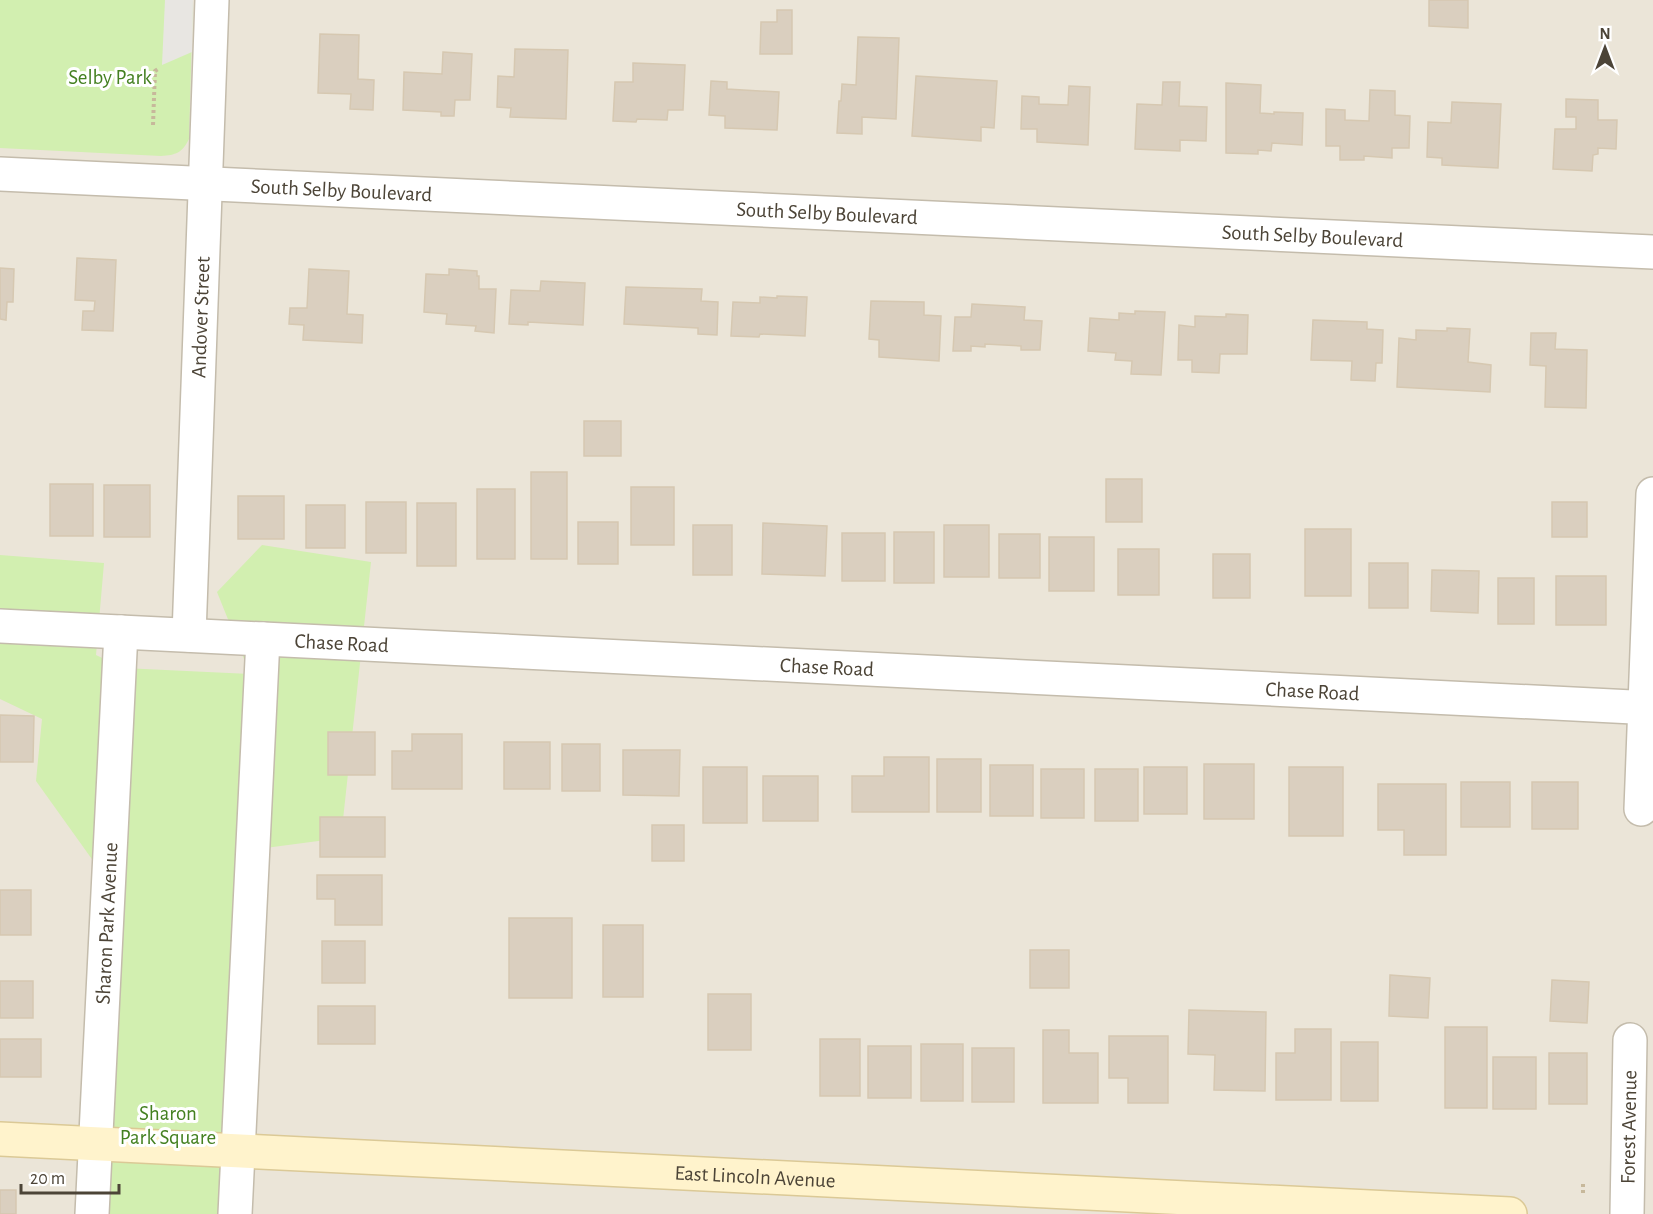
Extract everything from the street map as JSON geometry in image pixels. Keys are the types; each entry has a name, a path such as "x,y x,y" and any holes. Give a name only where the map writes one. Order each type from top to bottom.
{"main road":[{"name":"East Lincoln Avenue","path":"0,1139 1510,1214"}],"street":[{"name":"Andover Street","path":"189,635 212,0"},
{"name":"South Selby Boulevard","path":"0,174 1653,252"},
{"path":"1641,809 1649,708 1653,494"},
{"name":"Chase Road","path":"0,626 1649,708"},
{"name":"Sharon Park Avenue","path":"92,1214 121,632"},
{"path":"235,1214 263,639"},
{"name":"Forest Avenue","path":"1627,1214 1630,1040"}],"path":[{"path":"153,124 155,71 158,69"},
{"path":"1583,1184 1583,1193"}],"shaded area":[{"path":"0,0 1653,0 1653,1214 0,1214"},
{"path":"165,0 193,0 192,52 162,65"}],"green space":[{"name":"Selby Park","path":"0,0 193,0 189,139 184,147 175,154 161,156 0,148"},
{"name":"Sharon Park Square","path":"262,545 371,562 341,838 243,851 228,1214 100,1214 114,890 36,781 42,719 0,699 0,555 104,563 96,655 123,668 250,674 217,592"}],"building":[{"path":"1429,0 1468,0 1468,28 1429,26"},
{"path":"777,10 792,10 792,54 760,54 761,22 777,22"},
{"path":"320,34 359,35 358,79 374,80 373,110 350,109 351,94 318,93"},
{"path":"858,37 899,38 896,119 862,117 862,134 837,133 842,84 856,85"},
{"path":"515,49 568,50 566,119 510,117 511,108 497,107 498,76 514,77"},
{"path":"443,52 472,54 470,100 455,100 454,116 441,116 441,112 403,110 404,72 442,74"},
{"path":"633,63 685,65 683,110 668,110 667,120 613,121 615,82 633,82"},
{"path":"916,76 997,81 994,128 981,127 981,141 912,136"},
{"path":"711,81 727,82 727,89 779,92 777,130 725,128 725,116 709,115"},
{"path":"1163,82 1180,82 1179,106 1207,107 1206,141 1180,140 1180,151 1135,149 1137,104 1162,105"},
{"path":"1226,83 1261,85 1260,113 1303,113 1302,145 1272,143 1271,151 1258,150 1258,154 1226,153"},
{"path":"1069,86 1090,87 1088,145 1037,142 1037,129 1021,129 1022,96 1039,97 1039,104 1068,105"},
{"path":"1370,90 1395,91 1395,115 1410,116 1409,148 1392,148 1392,158 1364,156 1364,160 1340,160 1340,146 1326,146 1326,109 1345,110 1345,120 1369,121"},
{"path":"1566,99 1598,100 1598,120 1617,120 1616,149 1598,148 1598,154 1593,155 1592,171 1553,169 1555,129 1576,129 1576,117 1566,117"},
{"path":"1452,102 1501,104 1498,168 1442,165 1442,158 1427,157 1428,122 1451,123"},
{"path":"77,258 116,260 113,331 82,330 83,311 94,311 95,301 75,300"},
{"path":"0,268 14,269 13,302 7,302 6,320 0,319"},
{"path":"309,269 349,271 347,314 363,315 362,343 303,340 304,325 289,324 290,308 307,308"},
{"path":"449,269 477,271 479,289 496,289 494,333 475,331 476,326 446,324 447,314 424,312 426,274 449,275"},
{"path":"541,281 585,283 583,325 528,322 528,325 509,324 511,290 540,291"},
{"path":"626,287 702,289 701,301 718,302 717,335 698,334 698,328 624,324"},
{"path":"777,296 807,297 805,336 760,334 759,337 731,336 733,302 760,303 760,297 777,298"},
{"path":"871,301 924,302 924,315 941,316 939,361 879,357 879,340 869,339"},
{"path":"972,304 1025,307 1024,320 1042,321 1040,350 1021,350 1021,346 985,344 985,347 971,346 971,351 953,351 955,317 971,317"},
{"path":"1135,311 1165,312 1161,375 1131,374 1132,361 1115,360 1116,353 1088,351 1090,318 1119,320 1119,313 1135,314"},
{"path":"1226,314 1248,315 1247,354 1220,354 1219,373 1192,372 1192,360 1178,360 1179,325 1195,327 1195,316 1226,317"},
{"path":"1313,320 1367,322 1367,329 1383,330 1382,363 1376,363 1375,381 1351,380 1352,361 1311,360"},
{"path":"1447,328 1470,329 1468,362 1491,365 1490,392 1397,387 1399,338 1416,340 1416,330 1447,331"},
{"path":"1531,333 1556,333 1555,349 1587,350 1586,408 1545,407 1546,366 1530,365"},
{"path":"584,421 621,421 621,456 584,456"},
{"path":"531,472 567,472 567,559 531,559"},
{"path":"1106,479 1142,479 1142,522 1106,522"},
{"path":"50,484 93,484 93,536 50,536"},
{"path":"104,485 150,485 150,537 104,537"},
{"path":"631,487 674,487 674,545 631,545"},
{"path":"477,489 515,489 515,559 477,559"},
{"path":"238,496 284,496 284,539 238,539"},
{"path":"366,502 406,502 406,553 366,553"},
{"path":"1552,502 1587,502 1587,537 1552,537"},
{"path":"417,503 456,503 456,566 417,566"},
{"path":"306,505 345,505 345,548 306,548"},
{"path":"578,522 618,522 618,564 578,564"},
{"path":"763,523 827,526 825,576 762,574"},
{"path":"693,525 732,525 732,575 693,575"},
{"path":"944,525 989,525 989,577 944,577"},
{"path":"1305,529 1351,529 1351,596 1305,596"},
{"path":"894,532 934,532 934,583 894,583"},
{"path":"842,533 885,533 885,581 842,581"},
{"path":"999,534 1040,534 1040,578 999,578"},
{"path":"1049,537 1094,537 1094,591 1049,591"},
{"path":"1118,549 1159,549 1159,595 1118,595"},
{"path":"1213,554 1250,554 1250,598 1213,598"},
{"path":"1369,563 1408,563 1408,608 1369,608"},
{"path":"1432,570 1479,571 1478,613 1431,611"},
{"path":"1556,576 1606,576 1606,625 1556,625"},
{"path":"1498,578 1534,578 1534,624 1498,624"},
{"path":"0,715 34,716 33,762 0,762"},
{"path":"328,732 375,732 375,775 328,775"},
{"path":"412,734 462,734 462,789 392,789 392,751 412,751"},
{"path":"504,742 550,742 550,789 504,789"},
{"path":"562,744 600,744 600,791 562,791"},
{"path":"623,750 680,750 679,796 623,795"},
{"path":"884,757 929,757 929,812 852,812 852,776 884,776"},
{"path":"937,759 981,759 981,812 937,812"},
{"path":"1204,764 1254,764 1254,819 1204,819"},
{"path":"990,765 1033,765 1033,816 990,816"},
{"path":"703,767 747,767 747,823 703,823"},
{"path":"1144,767 1187,767 1187,814 1144,814"},
{"path":"1289,767 1343,767 1343,836 1289,836"},
{"path":"1041,769 1084,769 1084,818 1041,818"},
{"path":"1095,769 1138,769 1138,821 1095,821"},
{"path":"763,776 818,776 818,821 763,821"},
{"path":"1461,782 1510,782 1510,827 1461,827"},
{"path":"1532,782 1578,782 1578,829 1532,829"},
{"path":"1378,784 1446,784 1446,855 1404,855 1404,830 1378,830"},
{"path":"320,817 385,817 385,857 320,857"},
{"path":"652,825 684,825 684,861 652,861"},
{"path":"317,875 382,875 382,925 335,925 335,899 317,899"},
{"path":"0,890 31,890 31,935 0,935"},
{"path":"509,918 572,918 572,998 509,998"},
{"path":"603,925 643,925 643,997 603,997"},
{"path":"322,941 365,941 365,983 322,983"},
{"path":"1030,950 1069,950 1069,988 1030,988"},
{"path":"1390,975 1430,978 1428,1018 1389,1016"},
{"path":"1552,980 1589,982 1587,1023 1550,1021"},
{"path":"0,981 33,981 33,1018 0,1018"},
{"path":"708,994 751,994 751,1050 708,1050"},
{"path":"318,1006 375,1006 375,1044 318,1044"},
{"path":"1189,1010 1266,1012 1265,1091 1214,1090 1215,1055 1188,1054"},
{"path":"1445,1027 1487,1027 1487,1108 1445,1108"},
{"path":"1295,1029 1331,1029 1331,1100 1276,1100 1276,1053 1295,1053"},
{"path":"1043,1030 1069,1030 1069,1053 1098,1053 1098,1103 1043,1103"},
{"path":"1109,1036 1168,1036 1168,1103 1128,1103 1128,1078 1109,1078"},
{"path":"0,1039 41,1039 41,1077 0,1077"},
{"path":"820,1039 860,1039 860,1096 820,1096"},
{"path":"1341,1042 1378,1042 1378,1101 1341,1101"},
{"path":"921,1044 963,1044 963,1101 921,1101"},
{"path":"868,1046 911,1046 911,1098 868,1098"},
{"path":"972,1048 1014,1048 1014,1102 972,1102"},
{"path":"1549,1053 1587,1053 1587,1104 1549,1104"},
{"path":"1493,1057 1536,1057 1536,1109 1493,1109"},
{"path":"0,1190 16,1190 16,1214 0,1214"}]}
